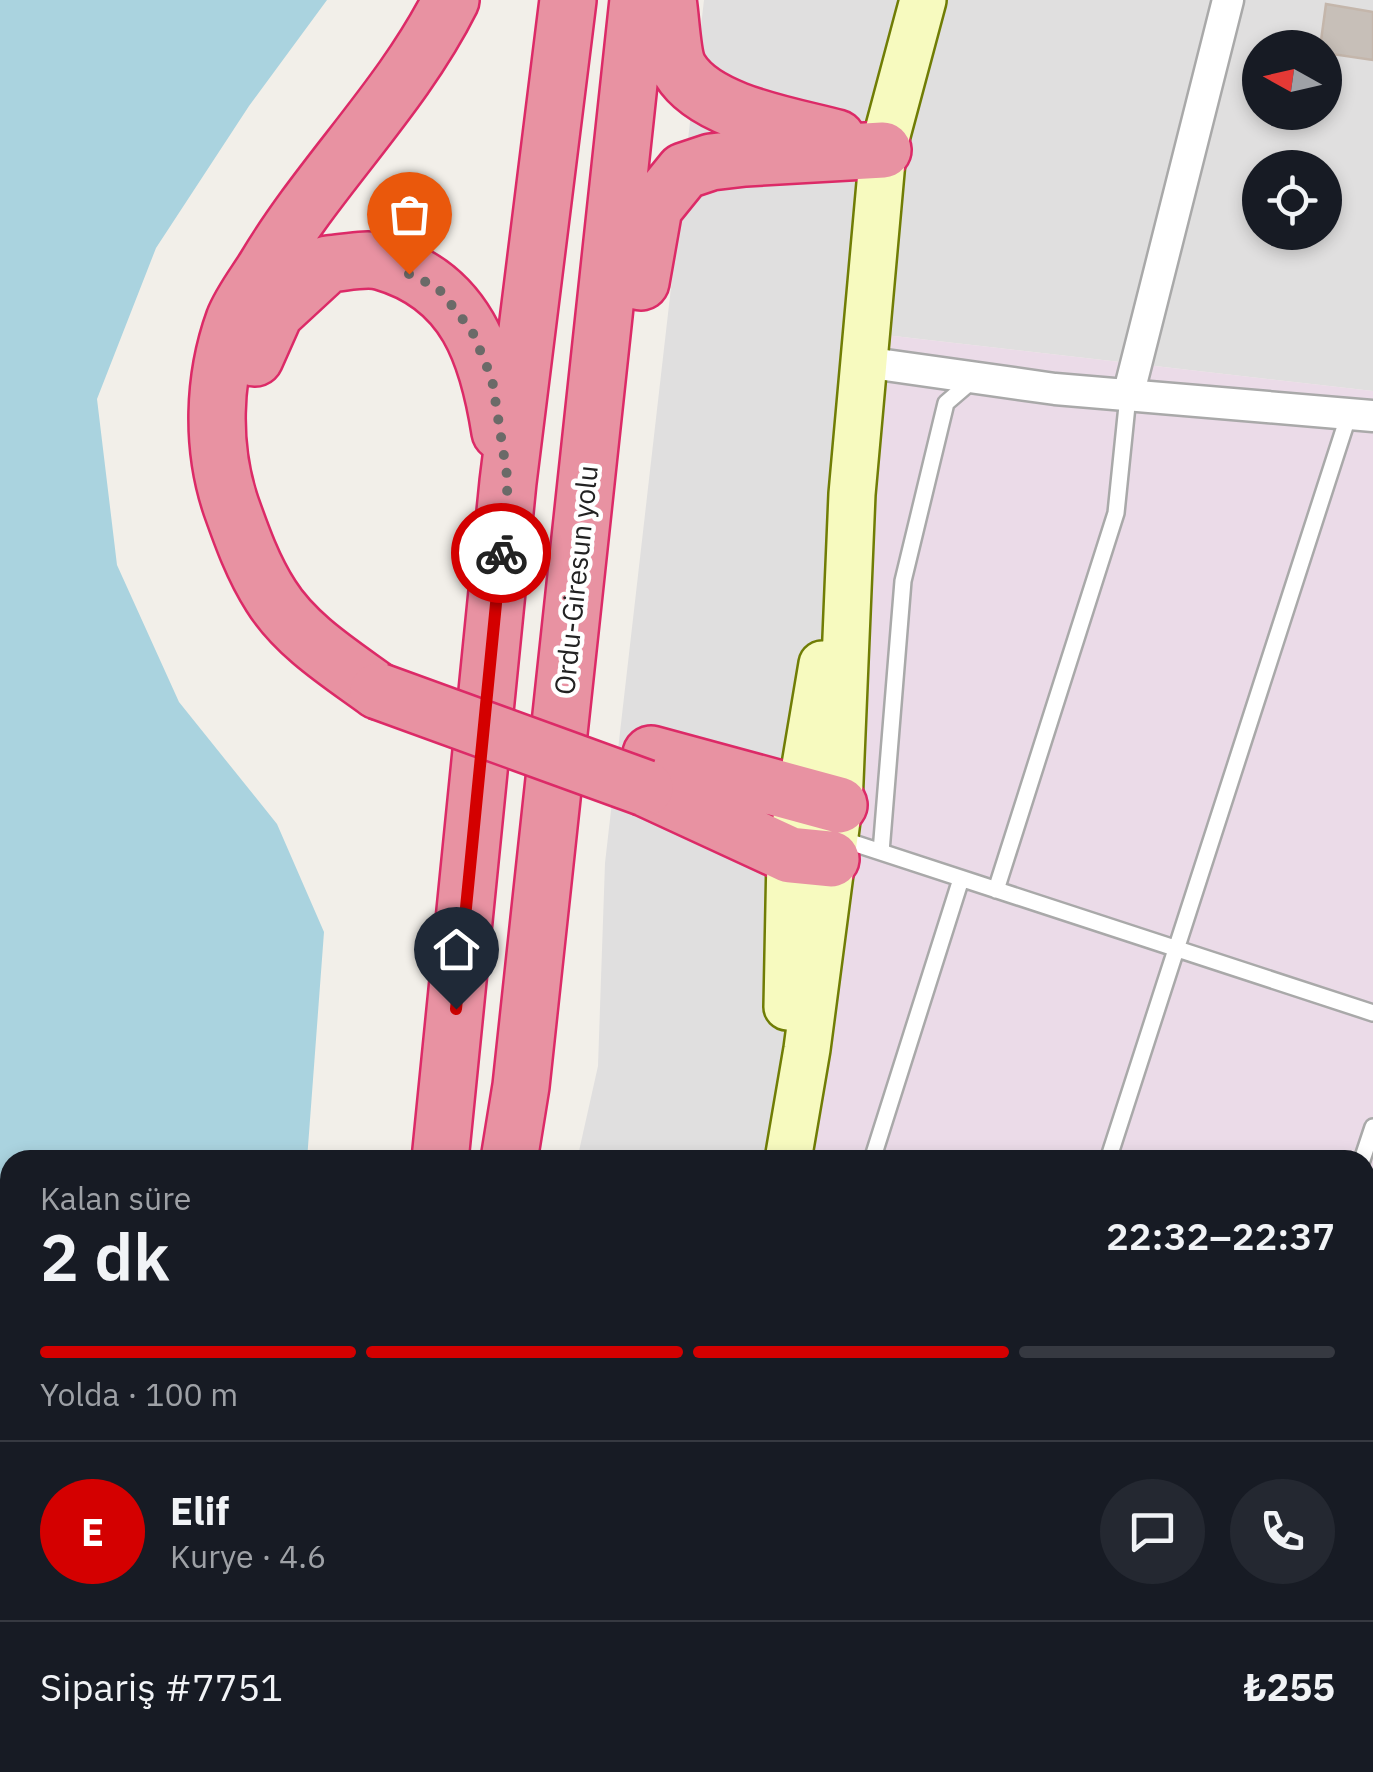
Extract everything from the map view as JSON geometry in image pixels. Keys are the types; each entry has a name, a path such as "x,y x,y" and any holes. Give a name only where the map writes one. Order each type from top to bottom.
{"highway":[{"path":"451,0 436,30 363,136 294,221 235,318 216,391 223,482 245,546 272,599 319,649 382,680 829,834"},
{"path":"441,1150 508,482 568,0"},
{"name":"Ordu-Giresun yolu","path":"511,1150 572,628 638,0"},
{"path":"668,0 678,69 707,96 743,112 884,150"},
{"path":"572,628 604,515 654,208 684,171 711,162 884,150"},
{"path":"382,680 295,586 260,521 246,459 247,376 275,313 328,264 380,260 438,288 472,331 492,379 508,482"}],"main road":[{"path":"787,1150 829,834 852,494 884,150 922,0"}],"street":[{"path":"1128,396 1228,0"},
{"path":"864,362 1055,389 1361,415"}],"lane":[{"path":"977,377 946,403 903,582 829,834 1373,1013"},
{"path":"996,890 1116,513 1128,396"},
{"path":"1111,1150 1176,950 1361,415"},
{"path":"875,1150 961,879"}],"shaded area":[{"path":"704,0 1373,0 1373,391 885,335 801,1150 579,1150 598,1066 605,863"},
{"path":"885,335 1373,391 1373,1150 801,1150"}],"water":[{"path":"0,0 327,0 249,106 156,248 97,399 117,565 179,702 277,824 324,932 308,1150 0,1150"}],"building":[{"path":"1326,4 1373,12 1373,60 1342,55 1342,30 1322,30"}],"way so far":[{"path":"409,274 438,288 472,331 492,379 508,482 501,553"}],"route":[{"path":"456,1009 501,553"}]}
